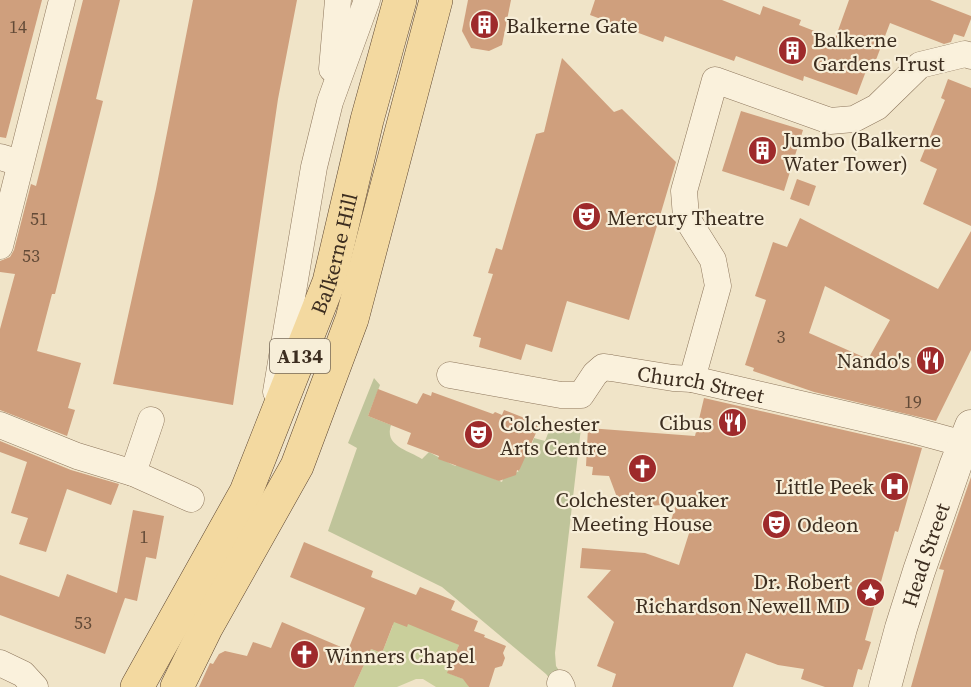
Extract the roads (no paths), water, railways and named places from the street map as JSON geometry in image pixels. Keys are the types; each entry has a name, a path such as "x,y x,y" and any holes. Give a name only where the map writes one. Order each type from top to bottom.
{"main road":[{"name":"Balkerne Hill","path":"137,687 246,492 329,282 367,120 400,0"},
{"name":"Balkerne Hill","path":"177,687 206,628 297,466 352,319 436,0"}],"street":[{"path":"0,246 10,160 62,0"},
{"path":"330,102 338,0"},
{"path":"270,430 310,190 330,102 367,0"},
{"path":"692,379 718,286 713,260 686,217 684,191 715,80 830,121 854,119 877,107 920,65 965,54 971,56"},
{"name":"Church Street","path":"450,375 561,395 581,396 595,374 603,368 692,379 909,429 967,435"},
{"path":"133,473 150,420"},
{"path":"0,425 77,456 133,473 191,499"},
{"name":"Head Street","path":"885,687 916,580 967,435"},
{"path":"0,663 23,674 34,687"}],"place":[{"name":"Balkerne Gate","path":"485,25"},
{"name":"Balkerne Gardens Trust","path":"792,51"},
{"name":"Jumbo (Balkerne Water Tower)","path":"762,151"},
{"name":"Mercury Theatre","path":"586,217"},
{"name":"Nando's","path":"931,360"},
{"name":"Cibus","path":"733,422"},
{"name":"Colchester Arts Centre","path":"479,435"},
{"name":"Colchester Quaker Meeting House","path":"642,468"},
{"name":"Little Peek","path":"895,486"},
{"name":"Odeon","path":"776,524"},
{"name":"Dr. Robert Richardson Newell MD","path":"871,593"},
{"name":"Winners Chapel","path":"304,655"}]}
